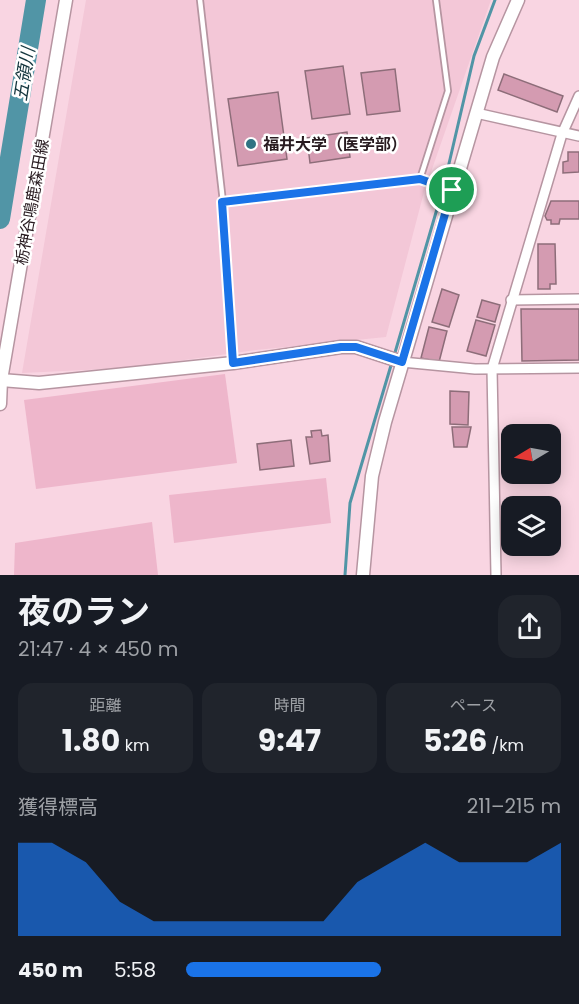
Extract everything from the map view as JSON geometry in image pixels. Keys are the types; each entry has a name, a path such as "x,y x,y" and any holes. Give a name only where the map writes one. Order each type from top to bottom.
{"street":[{"name":"栃神谷鳴鹿森田線","path":"0,404 1,380 66,0"},
{"path":"363,575 372,476 402,362 493,57 518,0"},
{"path":"496,575 492,369 562,134 579,96"},
{"path":"476,112 562,134 579,136"},
{"path":"511,300 579,299"},
{"path":"1,380 39,383 233,363 341,347 356,347 402,362 492,369 579,368"}],"lane":[{"path":"200,0 222,202 233,363"},
{"path":"420,179 448,91 436,0"},
{"path":"222,202 420,179 452,190"}],"shaded area":[{"name":"福井大学（医学部）","path":"86,0 491,0 424,192 386,337 256,350 127,368 22,373"},
{"path":"225,374 237,463 36,489 24,400"},
{"path":"326,478 331,523 174,543 169,495"},
{"path":"152,522 158,575 14,575 15,543"}],"building":[{"path":"343,66 350,114 312,119 305,71"},
{"path":"395,69 400,111 367,115 361,73"},
{"path":"504,74 563,96 557,112 498,90"},
{"path":"278,92 287,159 238,166 228,99"},
{"path":"347,132 350,157 310,163 307,138"},
{"path":"568,152 579,152 579,172 563,173 563,162 568,161"},
{"path":"551,201 579,201 579,219 560,219 559,224 551,224 551,220 547,220 545,216"},
{"path":"538,244 555,244 556,284 550,284 550,289 538,289"},
{"path":"442,289 459,295 449,327 432,322"},
{"path":"482,300 500,305 495,322 477,317"},
{"path":"521,309 579,309 579,360 522,361"},
{"path":"476,320 495,325 486,356 467,351"},
{"path":"429,327 447,331 439,362 421,358"},
{"path":"450,391 469,392 468,425 450,424"},
{"path":"452,427 471,427 467,447 454,447"},
{"path":"321,430 322,436 328,435 330,461 310,464 306,437 312,437 311,431"},
{"path":"291,440 294,466 260,470 257,444"}],"waterway":[{"name":"五領川","path":"0,219 36,0"},
{"path":"394,356 444,185 474,56 495,0"},
{"path":"345,575 350,503 392,362"}],"place":[{"name":"福井大学（医学部）","path":"251,144"}],"route":[{"path":"420,179 452,190 402,362 356,347 341,347 233,363 222,202 420,179"}]}
